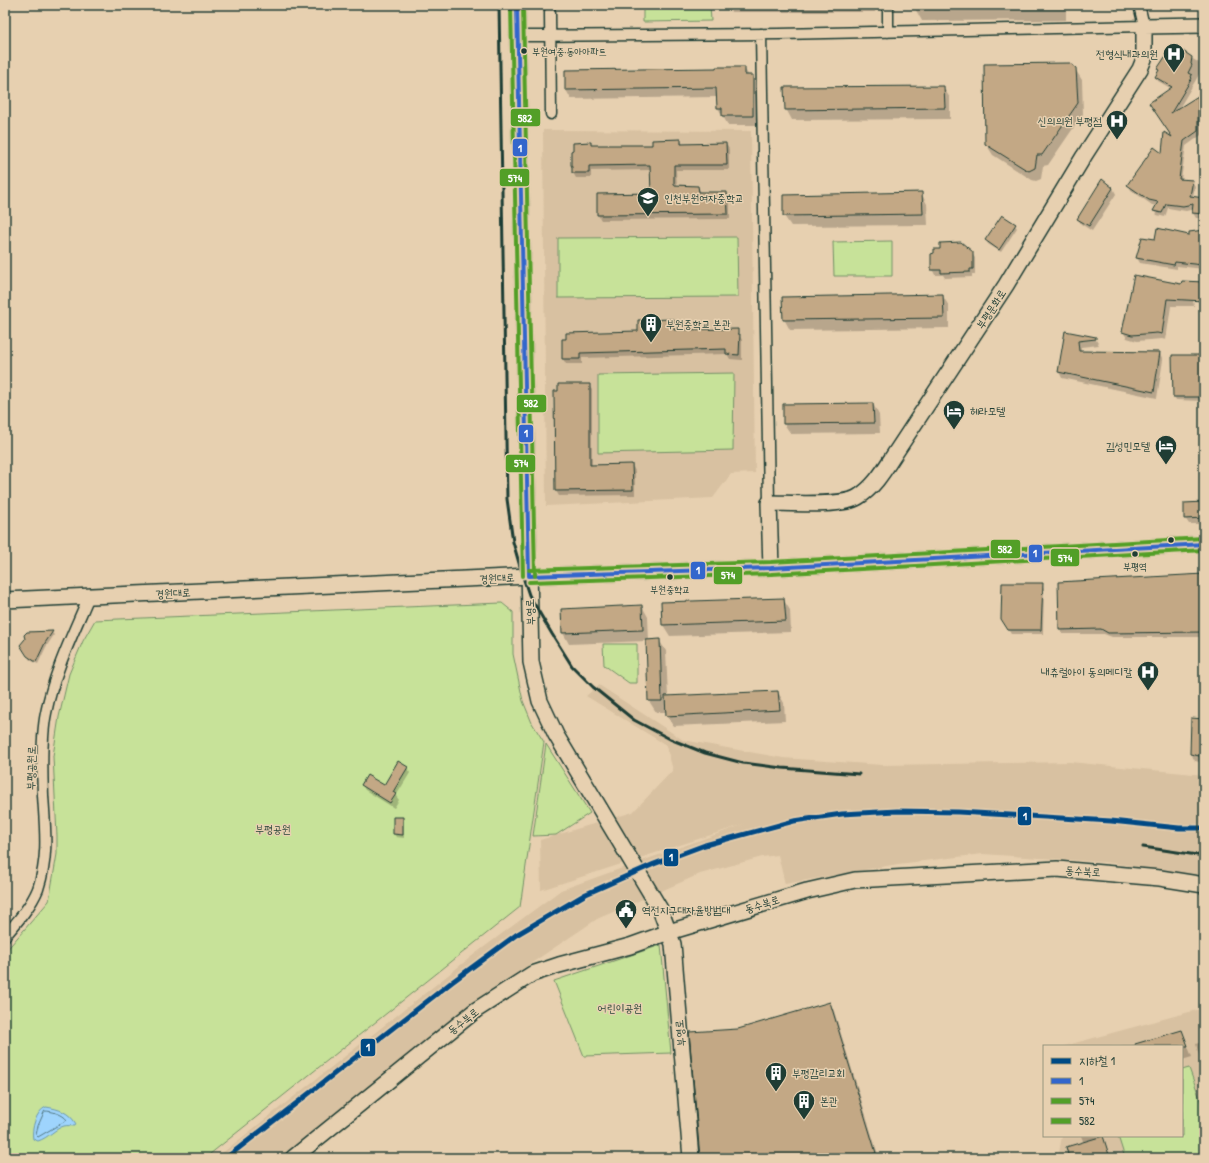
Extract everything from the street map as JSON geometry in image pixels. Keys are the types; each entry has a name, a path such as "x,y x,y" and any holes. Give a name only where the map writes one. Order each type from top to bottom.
{"street":[{"name":"부영로","path":"517,5 532,662 540,702 556,735 660,909 673,944 691,1158"},
{"path":"888,5 888,32"},
{"path":"1138,5 1144,26"},
{"path":"550,12 551,114"},
{"path":"518,36 888,32 1204,25"},
{"name":"부평문화로","path":"769,503 847,502 861,495 875,482 1006,285 1084,156 1140,69 1144,59 1144,26"},
{"path":"761,34 771,568"},
{"name":"경원대로","path":"5,600 529,576 771,568 1204,544"},
{"name":"부평공원로","path":"5,936 32,901 38,888 45,857 46,837 42,758 46,714 58,671 89,596"},
{"name":"동수북로","path":"293,1158 476,1010 523,979 532,974 559,965 630,946 669,932 807,891 855,880 1057,869 1160,878 1204,885"}],"shaded area":[{"path":"543,130 751,131 755,473 731,474 713,498 546,506"},
{"path":"599,685 683,740 783,758 882,765 1070,762 1204,775 1204,878 1112,863 983,854 898,864 785,884 778,855 762,857 700,874 597,919 493,989 281,1158 216,1158 476,953 561,890 745,824 541,890 540,840 633,812 673,770 666,745 586,696"},
{"path":"1204,1008 1204,1158 1058,1158 1062,1137 1183,1137 1183,1045 1068,1045"}],"green space":[{"path":"643,5 710,5 711,21 643,22"},
{"path":"737,237 738,297 558,298 558,238"},
{"path":"892,241 892,276 834,276 833,242"},
{"path":"734,373 733,450 598,453 598,375"},
{"name":"부평공원","path":"502,603 513,612 513,654 523,701 532,723 544,742 520,907 205,1158 5,1158 5,952 49,901 57,854 53,756 59,717 69,674 83,641 95,620"},
{"path":"603,644 637,644 637,683 629,683 604,665"},
{"path":"546,744 590,813 556,835 533,836"},
{"name":"어린이공원","path":"661,945 671,1053 584,1056 554,981"},
{"path":"1189,1068 1204,1110 1204,1158 1125,1158 1118,1137 1183,1137 1183,1070"}],"water":[{"path":"5,1063 7,1066 8,1076 5,1104"},
{"path":"46,1107 67,1114 76,1124 75,1126 61,1127 38,1141 33,1139 35,1121 39,1112"}],"building":[{"path":"1176,50 1182,53 1183,51 1192,57 1192,65 1188,73 1192,75 1192,78 1171,113 1198,96 1198,131 1184,141 1179,179 1193,180 1190,196 1204,198 1204,214 1192,213 1193,204 1183,206 1166,204 1162,213 1153,211 1158,202 1149,200 1127,185 1154,147 1162,153 1164,132 1172,137 1149,103 1172,87 1155,77 1159,70 1157,69 1167,54"},
{"path":"1070,63 1076,68 1078,103 1042,155 1037,155 1035,168 1029,171 985,144 984,64"},
{"path":"745,67 745,75 753,75 753,116 722,116 722,108 717,108 716,88 565,90 565,70"},
{"path":"944,86 945,108 785,110 784,87"},
{"path":"681,139 681,144 726,143 727,165 674,165 674,185 698,186 699,192 727,192 728,214 597,215 597,194 651,193 650,165 589,166 589,173 572,173 571,151 573,150 573,143 591,142 591,145 652,145 652,140"},
{"path":"1102,179 1113,188 1089,226 1077,219"},
{"path":"922,192 923,214 783,216 783,195"},
{"path":"1002,215 1016,224 999,250 985,240"},
{"path":"1157,228 1189,235 1189,232 1204,230 1203,265 1175,262 1174,265 1136,258 1142,237 1155,239"},
{"path":"961,242 973,252 973,269 970,269 970,272 941,273 941,270 931,270 931,254 934,253 934,249 940,249 940,243"},
{"path":"1134,275 1181,284 1182,281 1204,282 1204,301 1167,299 1162,334 1132,335 1122,332"},
{"path":"943,294 944,318 783,320 782,297"},
{"name":"부원중학교 본관","path":"674,319 674,330 738,329 738,334 740,334 739,355 726,354 726,349 580,353 580,359 562,359 562,339 566,339 566,333 638,331 638,320"},
{"path":"1065,331 1096,337 1096,339 1078,341 1079,351 1160,352 1154,392 1058,372"},
{"path":"1172,355 1204,355 1204,397 1173,397"},
{"path":"558,384 590,384 590,465 632,464 633,490 555,491 554,391 558,391"},
{"path":"873,403 874,423 783,424 783,404"},
{"path":"1204,502 1204,518 1184,519 1184,503"},
{"path":"1204,574 1204,632 1108,633 1101,629 1059,630 1058,582"},
{"path":"1002,583 1043,583 1041,630 1008,630 1001,619"},
{"path":"784,598 786,621 662,625 661,602"},
{"path":"642,605 643,630 562,633 561,609"},
{"path":"53,631 45,643 36,662 27,656 20,645 25,639 24,635 27,632"},
{"path":"660,639 662,701 648,701 646,640"},
{"path":"778,691 780,710 666,716 665,696"},
{"path":"1191,718 1204,719 1204,757 1190,754"},
{"path":"398,761 408,767 393,792 396,794 390,803 361,785 367,775 384,785"},
{"path":"393,817 403,817 403,835 393,834"},
{"name":"부평감리교회","path":"830,1002 876,1153 860,1158 700,1158 689,1032 738,1029"},
{"path":"1182,1030 1188,1046 1136,1045"},
{"path":"1103,1137 1110,1158 1069,1158 1066,1147"}],"railway":[{"path":"499,5 507,499 513,542 529,595 572,666 593,687 634,720 670,739 705,753 743,763 782,768 859,774"},
{"path":"1143,847 1204,856"}],"metro line":[{"name":"1","path":"226,1158 452,982 516,935 586,894 654,864 705,845 794,821 842,814 897,811 958,812 1111,821 1179,828 1204,828"}],"transit line":[{"name":"574","path":"511,5 523,576"},
{"name":"1","path":"517,5 529,576"},
{"name":"582","path":"523,5 535,576"},
{"name":"582","path":"529,570 771,562 1204,538"},
{"name":"1","path":"529,576 771,568 1204,544"},
{"name":"574","path":"529,582 771,574 1204,550"}],"place":[{"name":"부원여중·동아아파트","path":"524,51"},
{"name":"전형식내과의원","path":"1174,74"},
{"name":"신의의원 부평점","path":"1117,140"},
{"name":"인천부원여자중학교","path":"648,218"},
{"name":"부원중학교 본관","path":"651,344"},
{"name":"헤라모텔","path":"954,430"},
{"name":"김성민모텔","path":"1166,466"},
{"name":"부평역","path":"1135,554"},
{"name":"부원중학교","path":"670,577"},
{"name":"내츄럴아이 동의메디칼","path":"1148,692"},
{"name":"역전지구대자율방범대","path":"626,930"},
{"name":"부평감리교회","path":"776,1092"},
{"name":"본관","path":"804,1120"}]}
